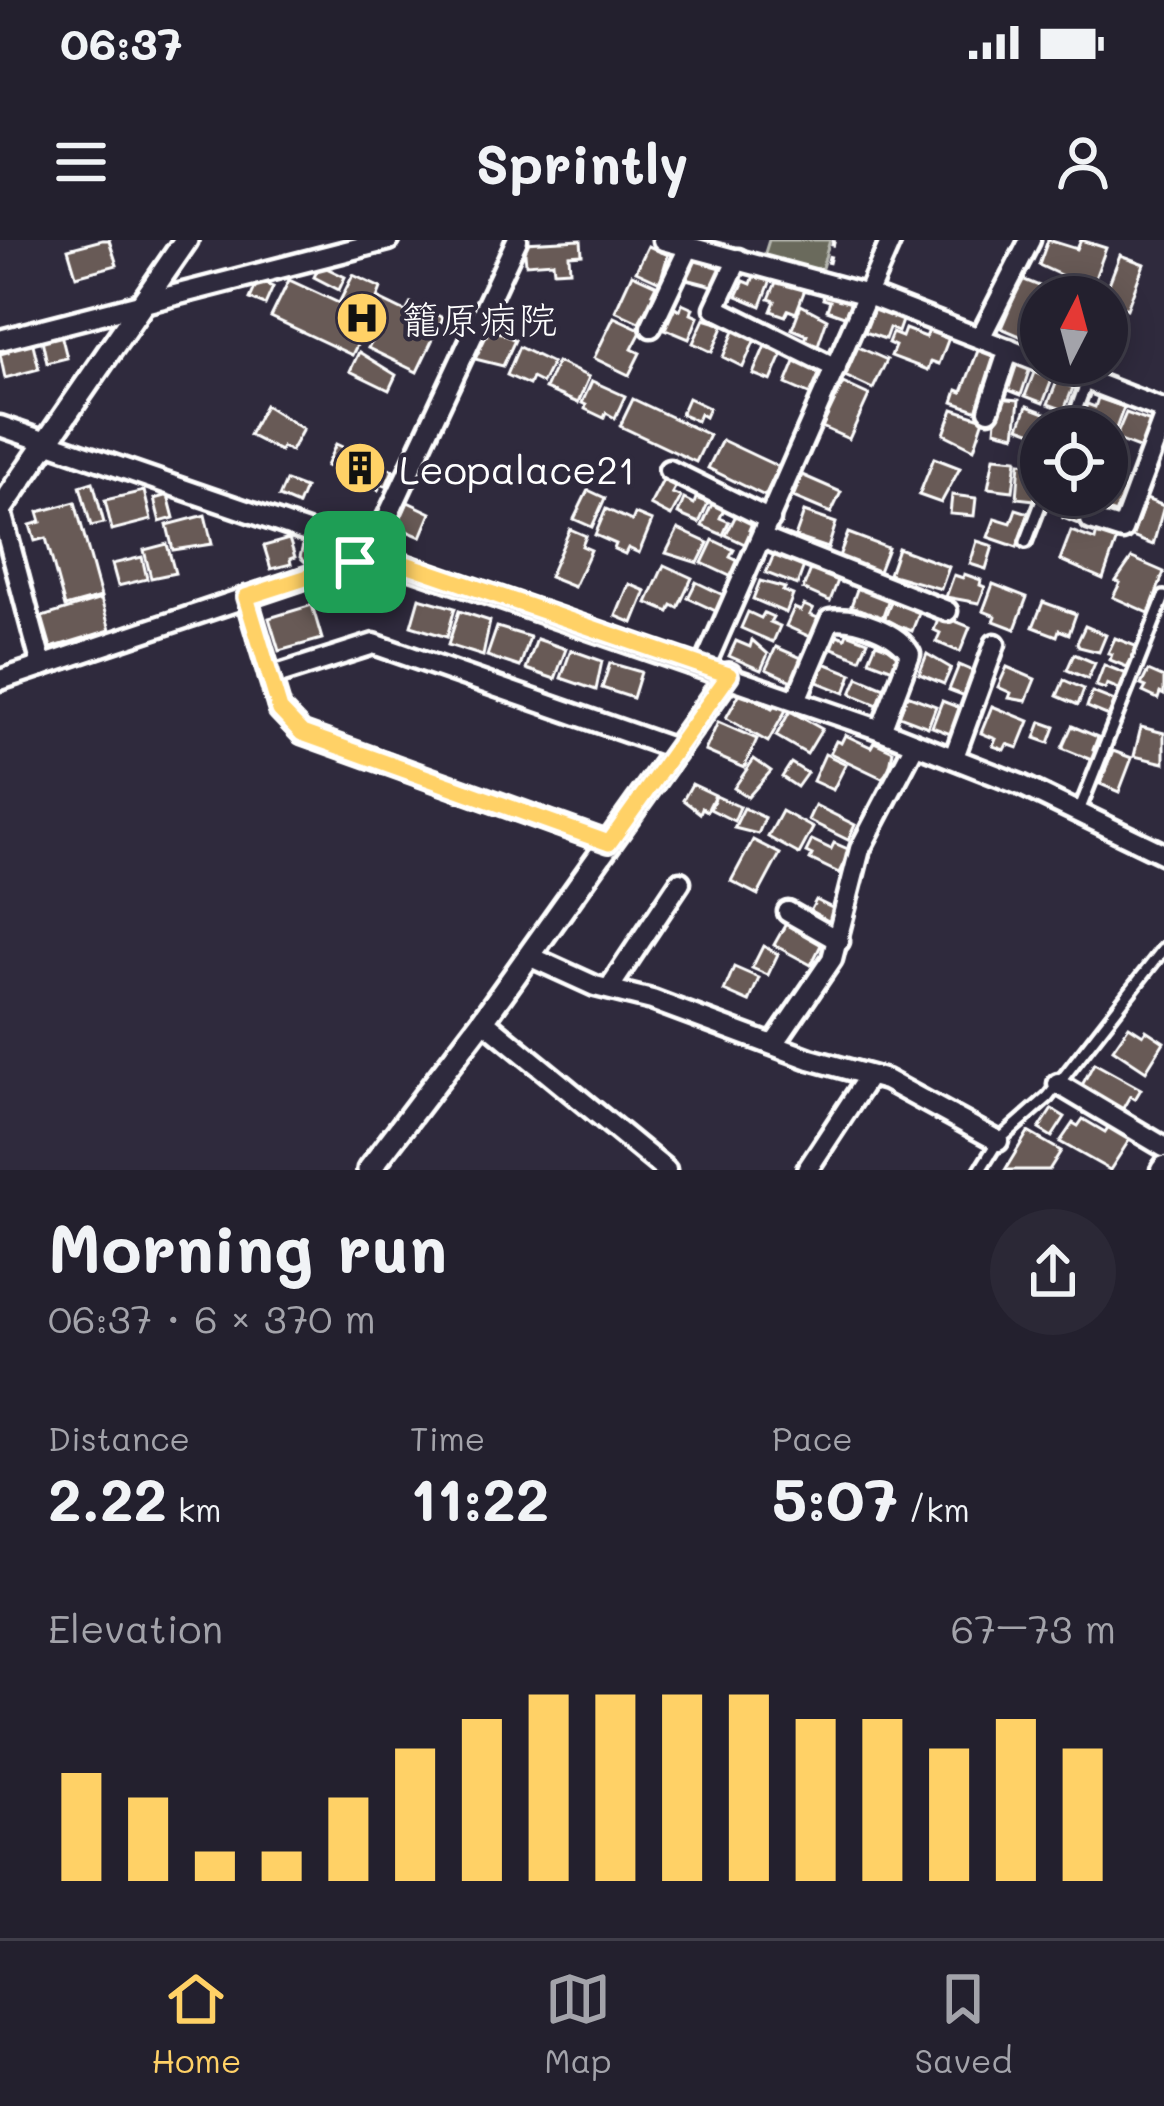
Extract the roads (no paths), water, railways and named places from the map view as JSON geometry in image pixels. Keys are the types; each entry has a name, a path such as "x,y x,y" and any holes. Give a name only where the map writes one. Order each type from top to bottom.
{"street":[{"path":"42,666 0,507 186,240"},
{"path":"0,340 145,299 389,240"},
{"path":"0,680 355,562 371,552 517,240"},
{"path":"663,240 868,295 1020,354"},
{"path":"704,667 891,240"},
{"path":"980,336 1030,240"},
{"path":"651,327 689,247"},
{"path":"737,259 715,308 836,368"},
{"path":"989,410 1009,349"},
{"path":"1091,520 1122,530 1164,413 1094,384"},
{"path":"0,426 881,730 1079,812 1164,854"},
{"path":"669,470 766,529 947,611"},
{"path":"246,597 280,710 302,733 609,843"},
{"path":"796,700 830,620 845,618 902,640 910,654 881,730"},
{"path":"270,677 374,644 676,749"},
{"path":"954,758 995,644"},
{"path":"369,1170 483,1020 729,675"},
{"path":"774,1044 822,976 839,941 860,849 915,744"},
{"path":"610,987 680,883"},
{"path":"788,912 839,941"},
{"path":"529,956 595,986 610,987 886,1080 998,1141"},
{"path":"483,1020 666,1170"},
{"path":"807,1170 868,1077"},
{"path":"1058,1084 1164,1148"}],"lane":[{"path":"1026,542 1036,516"},
{"path":"1079,812 1164,597"},
{"path":"980,1170 998,1141 1058,1084 1164,948"}],"place":[{"name":"籠原病院","path":"362,318"},
{"name":"Leopalace21","path":"360,468"}]}
